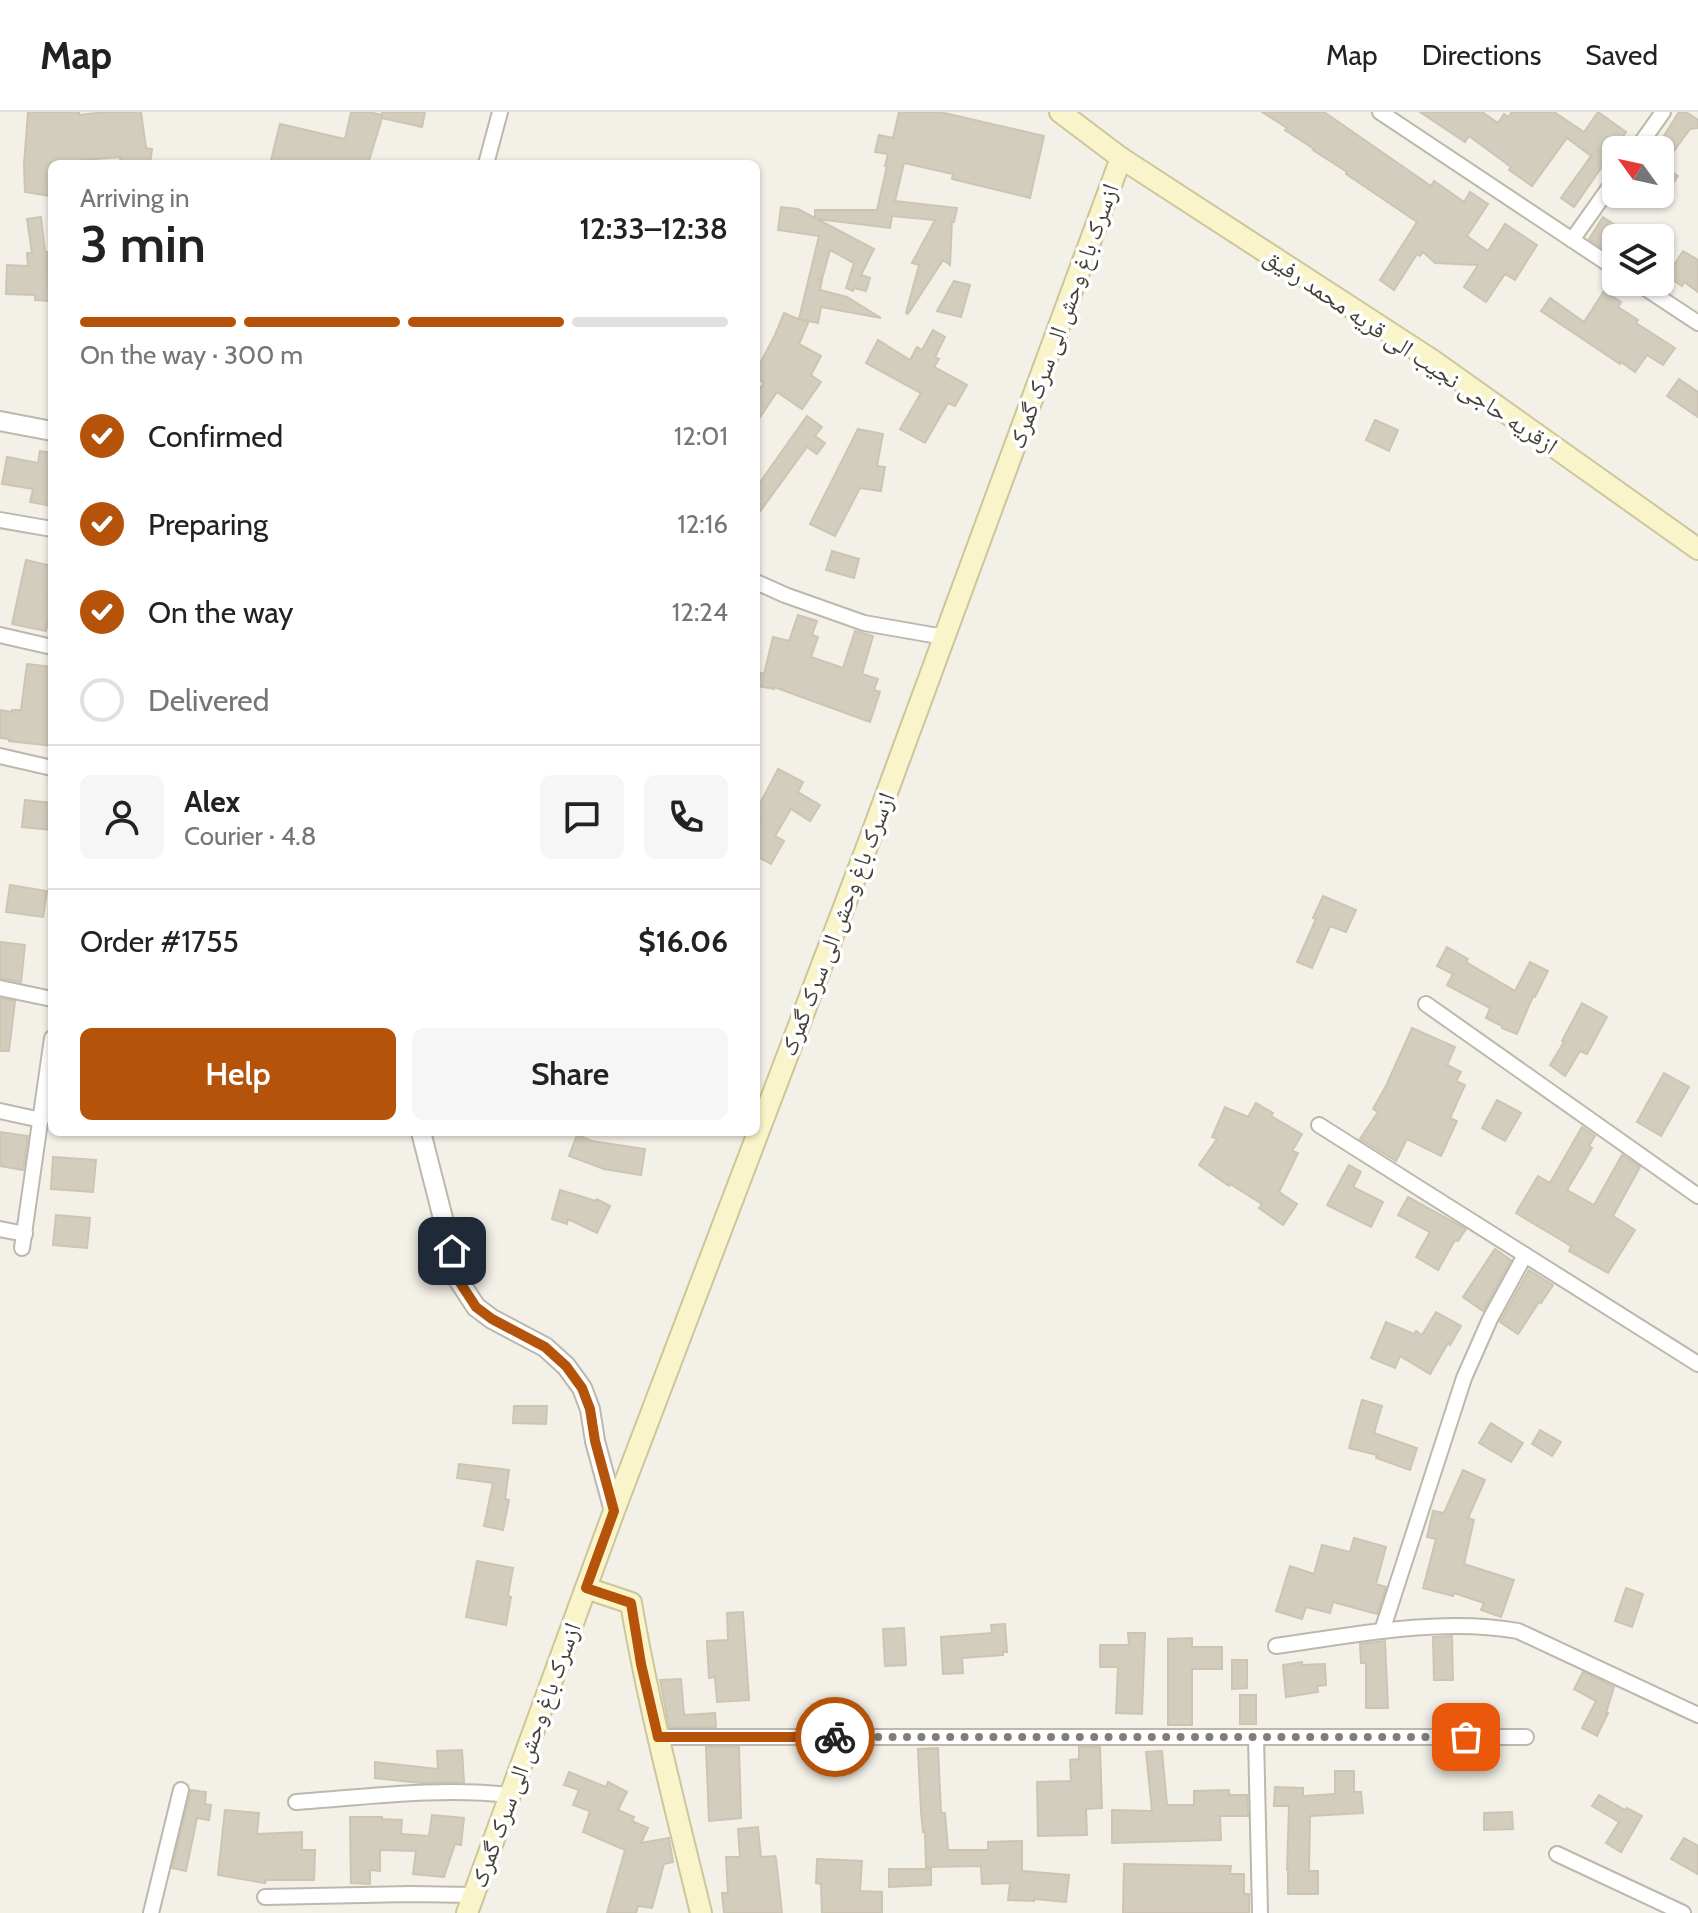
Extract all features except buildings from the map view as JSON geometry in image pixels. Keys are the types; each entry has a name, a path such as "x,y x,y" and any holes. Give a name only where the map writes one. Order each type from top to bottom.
{"main road":[{"name":"ازقریه حاجی نجیب الی قریه محمد رفیق","path":"1060,112 1121,158 1432,360 1698,549"},
{"name":"ازسرک باغ وحش الی سرک گمرک","path":"760,1128 1121,158"},
{"name":"ازسرک باغ وحش الی سرک گمرک","path":"471,1904 614,1511 757,1136"},
{"path":"586,1588 631,1603 641,1664 701,1913"}],"street":[{"path":"487,160 500,112"},
{"path":"1380,112 1602,260"},
{"path":"1646,136 1663,112"},
{"path":"1572,240 1602,198"},
{"path":"1657,296 1698,323"},
{"path":"0,421 48,430"},
{"path":"0,520 48,528"},
{"path":"760,584 864,623 944,637"},
{"path":"0,635 48,646"},
{"path":"0,756 48,767"},
{"path":"0,988 48,998"},
{"path":"1426,1004 1698,1196"},
{"path":"0,1229 24,1241 48,1068"},
{"path":"0,1111 41,1120"},
{"path":"1319,1125 1698,1364"},
{"path":"422,1136 459,1281 476,1307 545,1347 566,1366 582,1388 590,1409 595,1441 614,1511"},
{"path":"1382,1631 1464,1378 1490,1319 1525,1255"},
{"path":"1276,1646 1406,1627 1497,1627 1518,1631 1698,1715"},
{"path":"658,1737 1526,1737"},
{"path":"1256,1737 1260,1913"},
{"path":"151,1913 181,1790"},
{"path":"296,1802 417,1793 479,1791 510,1795"},
{"path":"1557,1854 1683,1913"},
{"path":"265,1897 410,1894 471,1904"}],"way so far":[{"path":"835,1737 1466,1737"}],"route":[{"path":"452,1251 459,1281 476,1307 545,1347 566,1366 582,1388 590,1409 595,1441 614,1511 586,1588 631,1603 658,1737 835,1737"}]}
